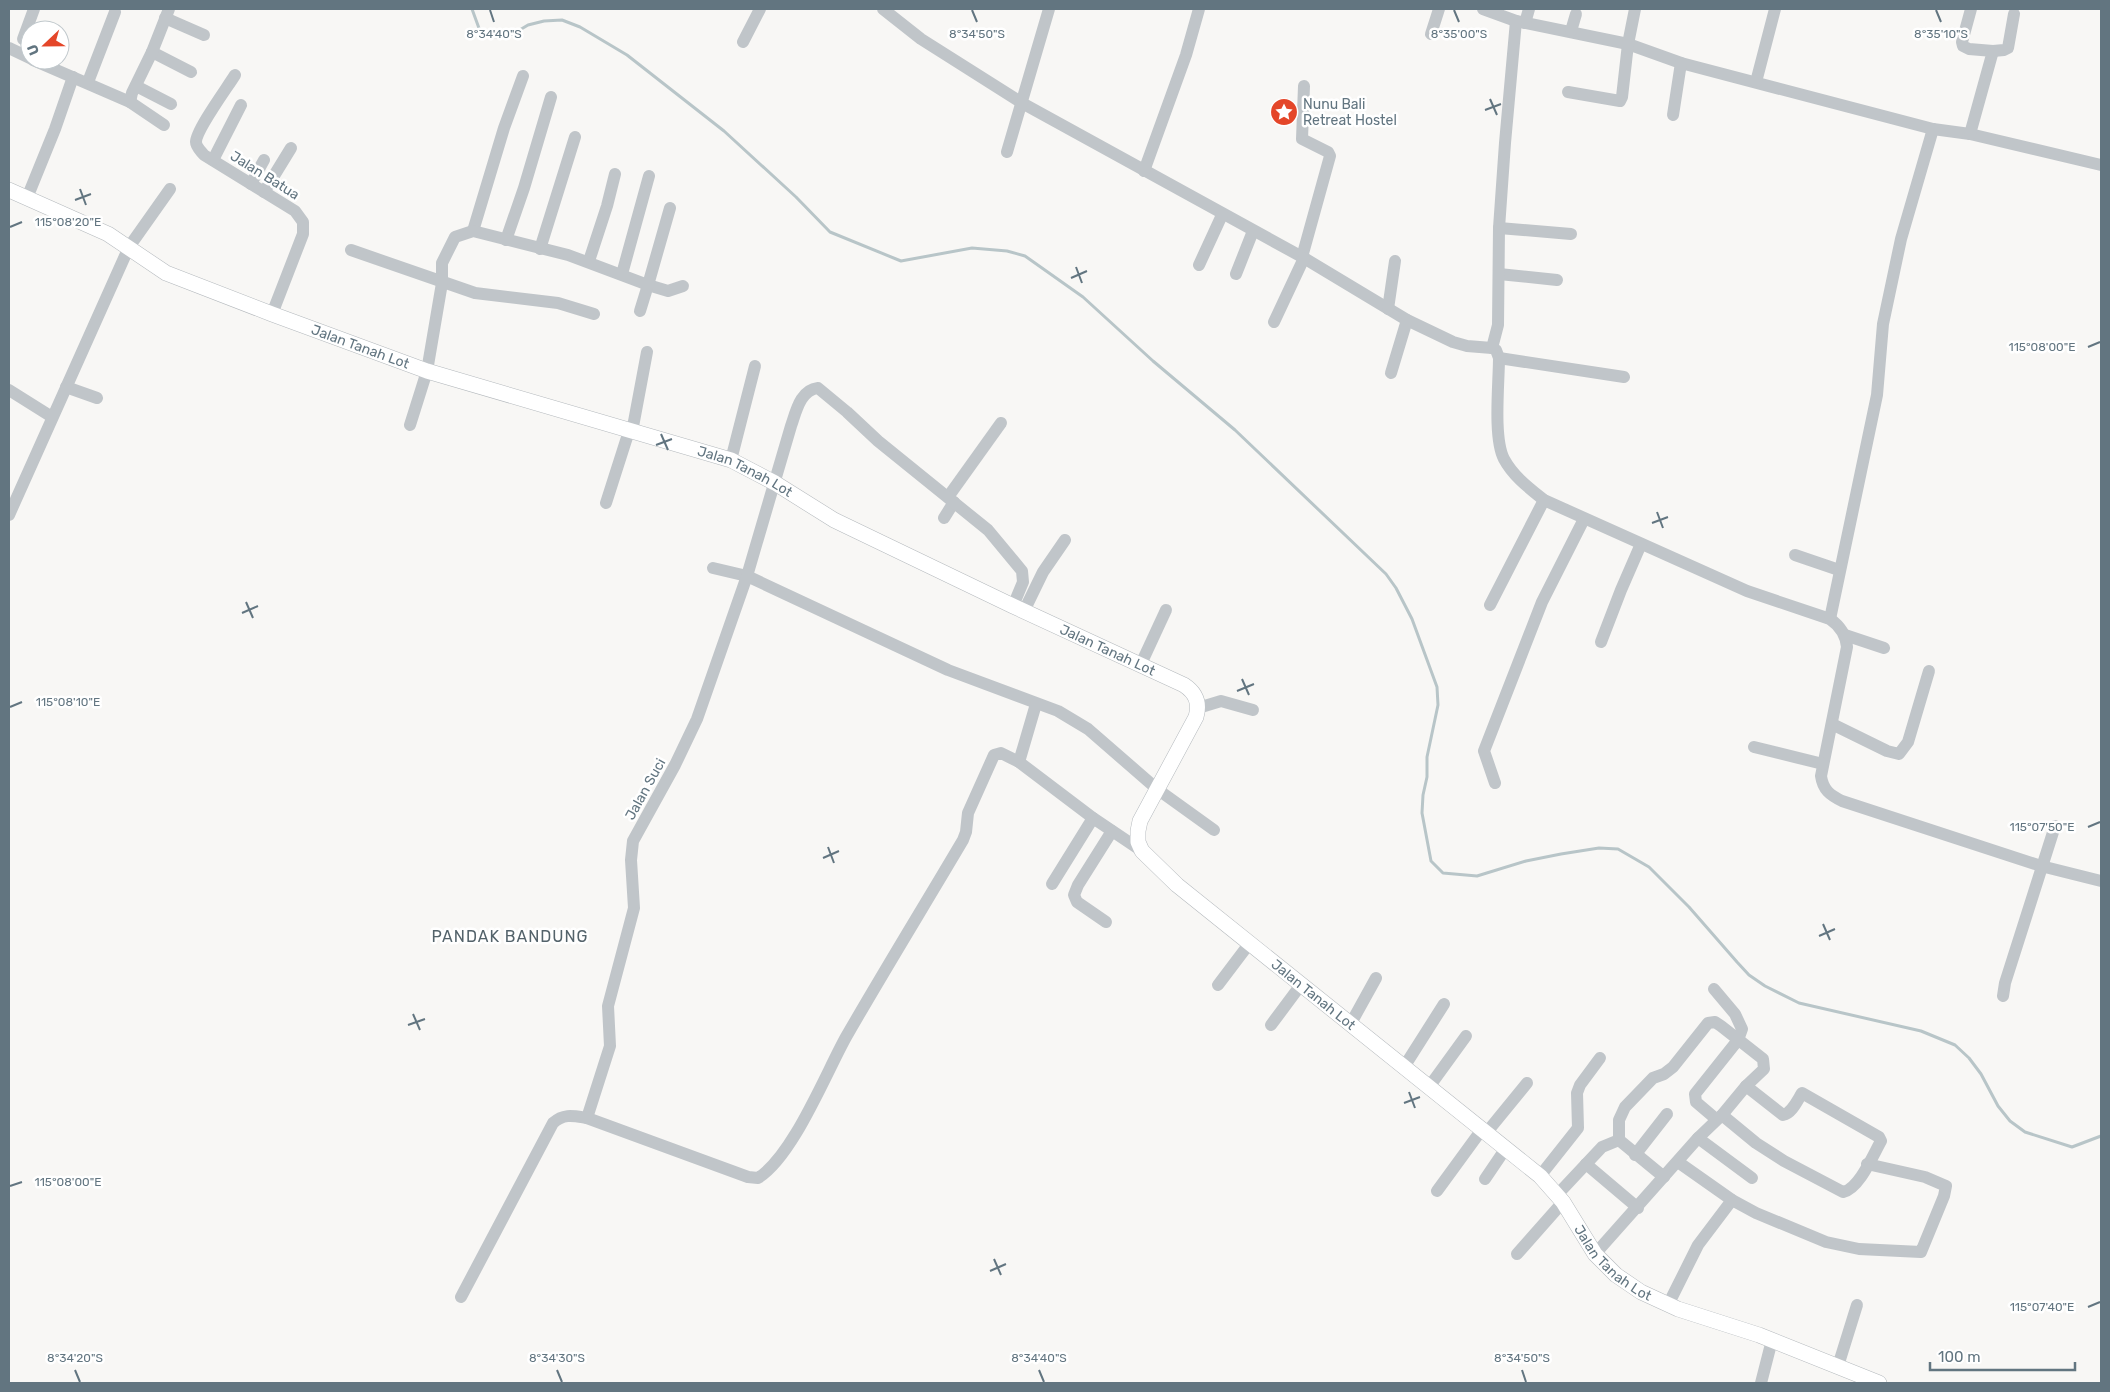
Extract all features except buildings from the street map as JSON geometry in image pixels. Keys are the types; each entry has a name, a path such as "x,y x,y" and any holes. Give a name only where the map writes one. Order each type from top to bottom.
{"main road":[{"name":"Jalan Tanah Lot","path":"9,190 108,234 130,246 166,273 272,314 427,371 732,460 775,483 834,520 1189,688 1195,696 1198,708"},
{"path":"1142,851 1138,837 1140,821 1196,717 1198,708"},
{"name":"Jalan Tanah Lot","path":"1142,851 1176,885 1300,986 1485,1130 1540,1176 1560,1198 1596,1254 1616,1275 1641,1292 1668,1305 1772,1340 1879,1383"}],"street":[{"path":"743,42 760,9"},
{"path":"883,9 922,39 1023,99 1222,215 1303,257 1407,320 1452,342 1496,350 1500,358 1498,426 1501,453 1511,470 1544,500 1747,591 1830,619 1839,626 1845,635 1846,652 1822,776 1825,788 1842,801 2041,866 2101,881"},
{"path":"1007,152 1049,9"},
{"path":"1145,170 1186,55 1199,9"},
{"path":"1431,34 1439,9"},
{"path":"1482,9 1521,22 1628,44 1681,63 1933,129 1970,134 2101,165"},
{"path":"1492,348 1498,325 1499,228 1505,143 1521,22 1529,9"},
{"path":"1568,92 1620,100 1622,98 1628,44 1636,9"},
{"path":"1756,82 1775,9"},
{"path":"1971,9 1962,42 1963,46 1993,51 2008,48 2014,14"},
{"path":"88,82 115,12"},
{"path":"130,102 167,13 204,35"},
{"path":"1570,31 1576,14"},
{"path":"1970,134 1993,51"},
{"path":"152,52 191,72"},
{"path":"1673,115 1681,63"},
{"path":"57,70 88,82 130,102 164,125"},
{"name":"Jalan Batua","path":"235,75 202,127 196,140 197,146 204,155 296,212 303,222 304,234 272,314"},
{"path":"473,231 522,76"},
{"path":"27,198 55,129 73,77"},
{"path":"136,86 171,104"},
{"path":"1274,322 1303,257 1330,156 1328,152 1302,138 1304,86"},
{"path":"506,240 552,97"},
{"path":"213,160 241,105"},
{"path":"1830,619 1878,395 1884,324 1901,239 1933,129"},
{"path":"540,249 575,137"},
{"path":"264,192 291,148"},
{"path":"251,184 264,160"},
{"path":"589,261 615,174"},
{"path":"622,274 650,176"},
{"path":"9,515 130,246 170,189"},
{"path":"640,311 670,208"},
{"path":"1199,265 1222,215"},
{"path":"1499,228 1571,234"},
{"path":"410,425 427,371 442,283 442,263 452,239 461,234 473,231 589,261 668,291 683,286"},
{"path":"1236,274 1253,231"},
{"path":"351,250 475,293 558,303 575,306 594,314"},
{"path":"1388,309 1396,261"},
{"path":"1499,274 1557,280"},
{"path":"1391,373 1407,320"},
{"path":"606,503 631,431 647,352"},
{"path":"1500,358 1624,377"},
{"path":"732,460 755,366"},
{"path":"66,387 97,398"},
{"name":"Jalan Suci","path":"587,1118 610,1046 611,1032 608,1006 634,908 631,860 633,841 675,765 697,719 747,576 800,402 808,392 818,388 878,441 951,500"},
{"path":"9,390 52,417"},
{"path":"944,518 951,500 1001,423"},
{"path":"951,500 988,530 1022,572 1023,582 1019,609"},
{"path":"1490,605 1544,500"},
{"path":"1495,783 1484,751 1542,602 1584,519"},
{"path":"1019,609 1065,540"},
{"path":"1601,642 1641,544"},
{"path":"1795,555 1839,570"},
{"path":"713,568 747,576 948,670 1058,712 1088,729 1157,789 1214,830"},
{"path":"1141,664 1166,610"},
{"path":"1845,635 1884,648"},
{"path":"1832,724 1887,751 1899,754 1908,742 1929,671"},
{"path":"1198,708 1221,701 1253,710"},
{"path":"1019,762 1036,704"},
{"path":"1754,747 1823,764"},
{"path":"461,1297 553,1122 559,1117 568,1115 587,1118 748,1177 758,1178 764,1174 788,1148 846,1037 963,840 968,813 994,755 1001,753 1019,762 1093,818 1142,851"},
{"path":"1052,884 1093,818"},
{"path":"2003,996 2005,983 2055,826"},
{"path":"1106,922 1077,902 1074,895 1078,885 1112,831"},
{"path":"1218,985 1249,944"},
{"path":"1350,1025 1376,978"},
{"path":"1271,1025 1300,986"},
{"path":"1714,989 1736,1014 1742,1029 1738,1040 1695,1094 1696,1102 1784,1161 1825,1180 1843,1192 1849,1190 1859,1180 1881,1141 1879,1136 1802,1093 1788,1114 1783,1115 1746,1086"},
{"path":"1404,1067 1444,1004"},
{"path":"1596,1254 1698,1138 1765,1066 1763,1059 1715,1022 1708,1023 1674,1067 1653,1078 1625,1107 1620,1120 1618,1140"},
{"path":"1429,1087 1466,1036"},
{"path":"1540,1176 1578,1128 1577,1093 1580,1085 1600,1058"},
{"path":"1437,1191 1485,1130 1527,1084"},
{"path":"1636,1155 1667,1114"},
{"path":"1698,1138 1752,1178"},
{"path":"1618,1140 1664,1177"},
{"path":"1517,1254 1586,1164 1602,1147 1618,1140"},
{"path":"1485,1179 1506,1148"},
{"path":"1678,1162 1732,1200 1756,1213 1826,1242 1859,1248 1921,1252 1944,1196 1946,1186 1925,1177 1868,1164"},
{"path":"1586,1164 1638,1208"},
{"path":"1668,1305 1698,1245 1732,1200"},
{"path":"1838,1366 1857,1305"},
{"path":"1761,1383 1772,1340"}],"waterway":[{"path":"472,9 480,31 496,37 513,34 528,25 544,21 562,20 580,27 627,55 724,131 796,197 830,232 901,261 972,248 1007,251 1025,256 1083,297 1153,361 1235,430 1386,574 1396,588 1412,619 1437,687 1438,705 1427,757 1427,777 1422,813 1431,861 1443,873 1477,876 1526,861 1561,854 1599,848 1618,849 1649,867 1689,907 1749,975 1765,986 1799,1003 1921,1031 1955,1045 1969,1058 1981,1074 1998,1106 2010,1121 2025,1132 2072,1147 2101,1136"}],"place":[{"name":"Nunu Bali Retreat Hostel","path":"1284,112"}],"district":[{"name":"PANDAK BANDUNG","path":"510,936"}]}
